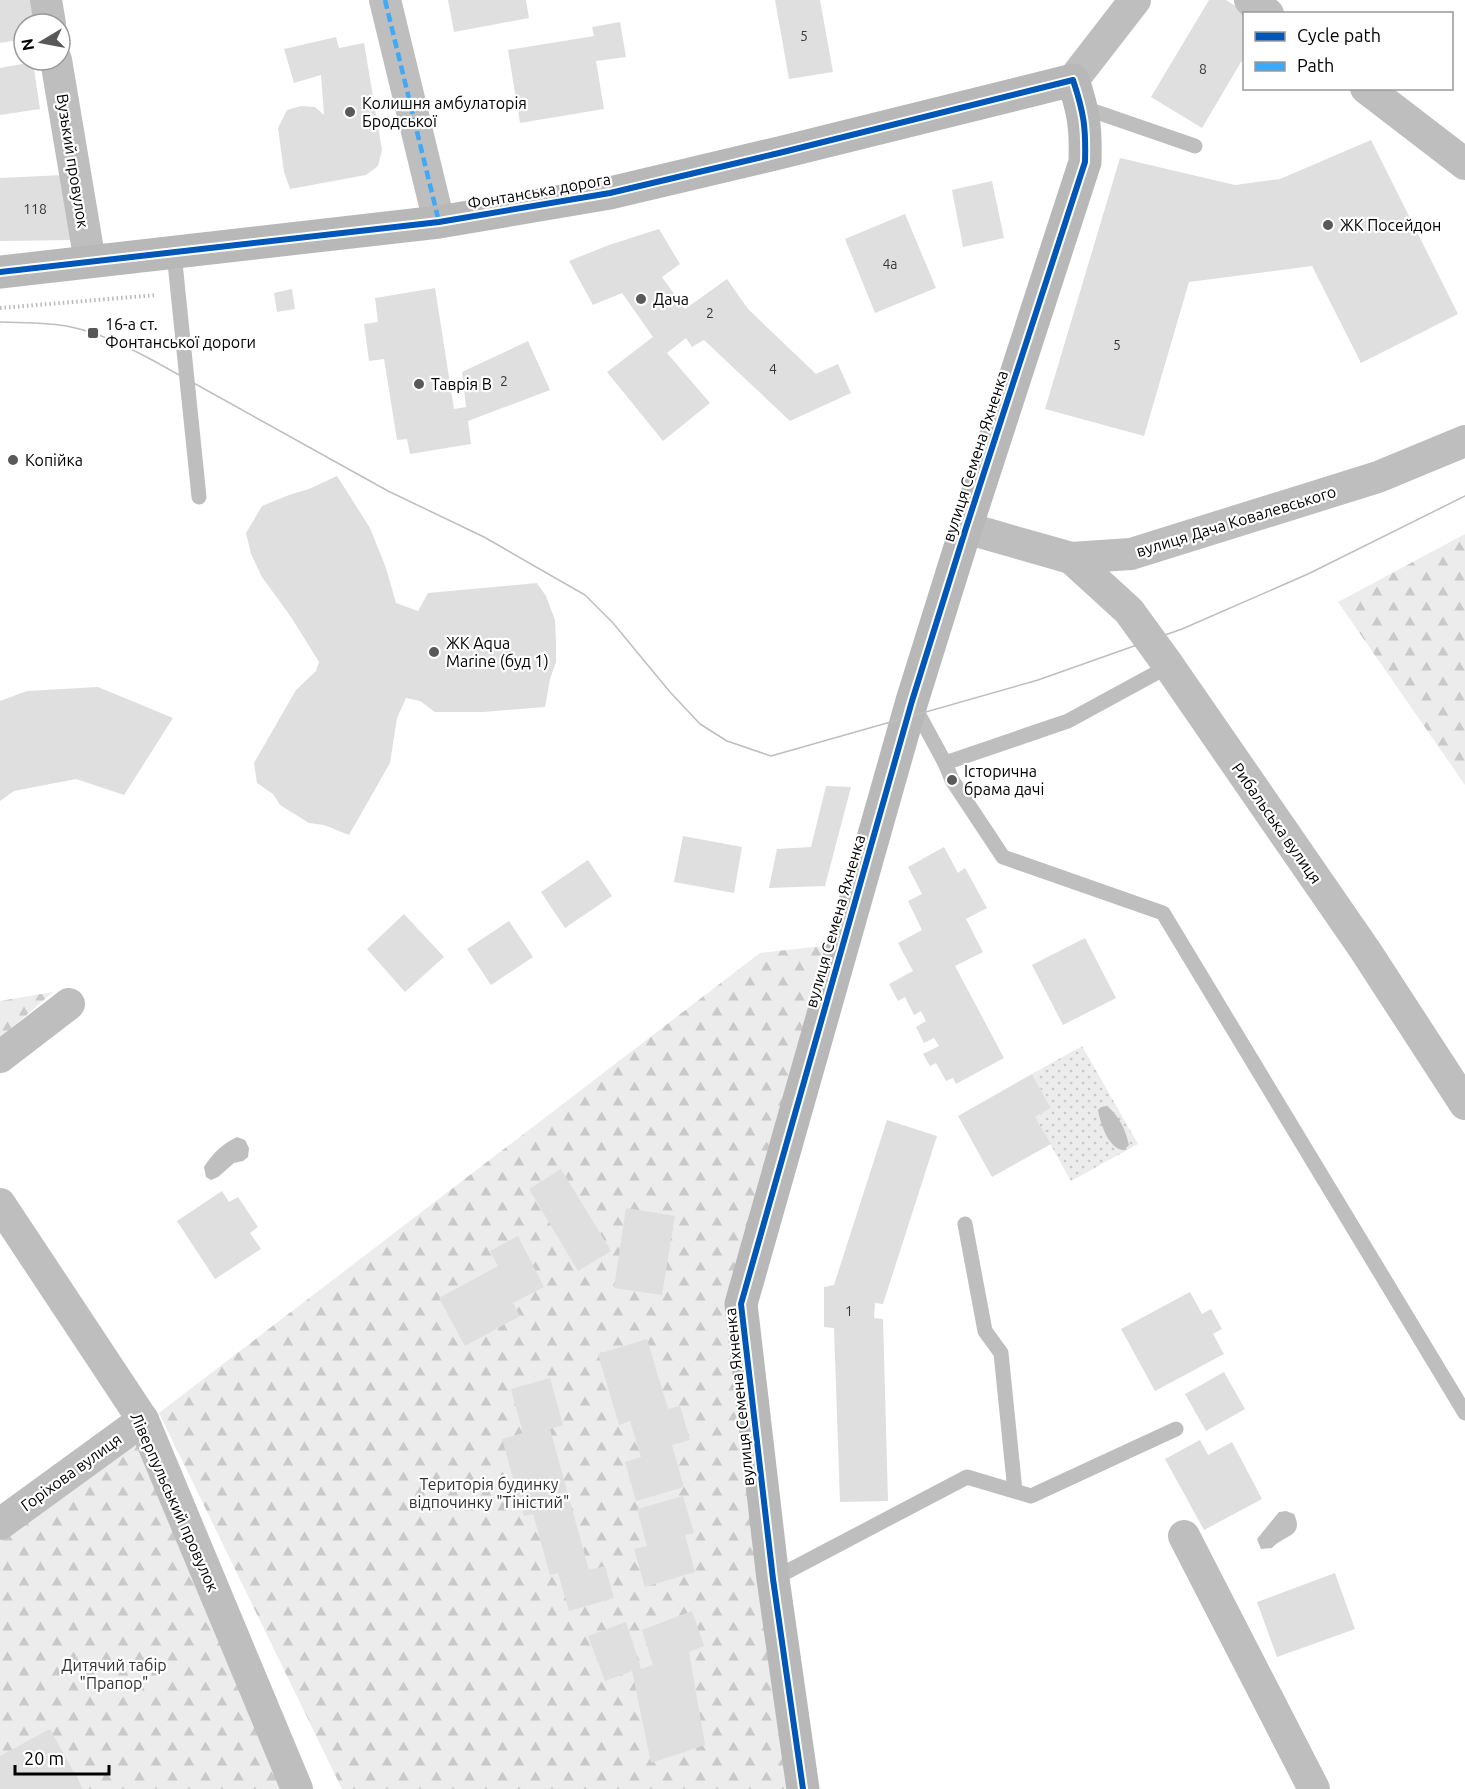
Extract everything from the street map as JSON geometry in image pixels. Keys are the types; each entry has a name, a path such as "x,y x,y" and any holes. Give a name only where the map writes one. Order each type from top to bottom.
{"street":[{"path":"385,0 439,222"},
{"path":"1078,94 1136,0"},
{"path":"1250,0 1265,12"},
{"name":"Вузький провулок","path":"58,72 90,262"},
{"path":"1369,90 1465,164"},
{"name":"Фонтанська дорога","path":"0,272 439,222 610,193 778,153 1078,94"},
{"name":"вулиця Семена Яхненка","path":"803,1789 773,1579 741,1304 912,701 1085,162 1086,130 1078,94"},
{"name":"вулиця Дача Ковалевського","path":"966,528 1071,558 1131,554 1378,477 1465,441"},
{"name":"Рибальська вулиця","path":"1071,558 1129,611 1169,666 1365,950 1465,1104"},
{"path":"0,1057 69,1004"},
{"name":"Ліверпульський провулок","path":"0,1204 143,1420 297,1789"},
{"name":"Горіхова вулиця","path":"0,1524 143,1420"},
{"path":"1184,1536 1314,1789"}],"lane":[{"path":"1078,94 1196,146"},
{"path":"174,253 199,497"},
{"path":"945,763 1068,721 1169,666"},
{"path":"912,701 952,780 1003,857 1164,914 1465,1413"},
{"path":"965,1224 985,1331 1001,1353 1015,1491"},
{"path":"773,1579 967,1477 1031,1496 1176,1429"}],"path":[{"path":"0,308 178,293"}],"green space":[{"path":"1465,534 1465,785 1338,602"},
{"name":"Територія будинку відпочинку \"Тіністий\"","path":"832,945 728,1302 796,1789 342,1789 159,1413 760,953"},
{"path":"53,992 0,1038 0,1001"},
{"path":"1082,1046 1138,1144 1071,1181 1035,1117 1051,1108 1032,1074"},
{"name":"Дитячий табір \"Прапор\"","path":"138,1438 287,1789 0,1789 0,1538"}],"shaded area":[{"path":"1107,1106 1119,1119 1124,1129 1129,1145 1124,1150 1114,1146 1103,1128 1098,1110"},
{"path":"237,1137 245,1140 249,1148 248,1157 234,1163 218,1177 211,1180 206,1177 204,1167 211,1157 222,1146"},
{"path":"1286,1511 1294,1514 1297,1522 1295,1531 1272,1548 1261,1549 1257,1539 1279,1512"}],"building":[{"path":"0,0 33,0 35,12 12,12 12,41 0,43"},
{"path":"448,0 526,0 529,18 454,32"},
{"path":"775,0 820,0 833,72 789,79"},
{"path":"1209,0 1226,0 1245,12 1243,12 1243,59 1202,128 1151,97"},
{"path":"620,22 626,57 596,61 604,109 520,123 508,50 594,36 592,27"},
{"name":"Колишня амбулаторія Бродської","path":"336,37 339,48 364,43 382,150 378,166 366,175 290,189 284,172 278,128 287,110 301,106 315,107 324,115 321,75 294,83 284,49"},
{"path":"12,66 12,72 34,72 40,109 0,115 0,68"},
{"path":"1371,140 1458,314 1361,363 1312,266 1189,282 1144,436 1045,409 1120,158 1235,185 1280,179"},
{"path":"64,175 75,240 0,241 0,178"},
{"path":"992,181 1004,238 963,247 952,190"},
{"path":"905,214 936,288 875,313 845,239"},
{"path":"659,229 680,264 662,277 685,309 727,279 748,309 816,374 838,364 851,393 790,421 704,340 692,347 686,338 667,353 710,403 663,441 607,372 653,337 622,293 593,305 569,261"},
{"name":"Таврія В","path":"435,288 454,409 466,407 462,372 528,341 550,390 468,421 471,444 410,454 407,439 397,440 384,359 369,361 364,324 378,322 375,298"},
{"path":"292,289 295,309 277,312 274,293"},
{"name":"ЖК Aqua Marine (буд 1)","path":"337,476 370,528 386,568 396,603 418,611 428,593 537,583 546,596 555,620 556,642 556,662 545,707 484,712 435,712 420,701 406,698 397,718 390,763 349,835 324,825 309,823 280,805 273,794 257,783 254,763 296,690 316,671 319,662 291,617 262,577 251,554 246,533 262,506"},
{"path":"98,687 173,718 124,795 76,779 14,791 0,801 0,701 27,691"},
{"path":"826,786 851,787 825,886 769,888 777,849 811,847"},
{"path":"683,836 742,847 734,893 674,882"},
{"path":"944,847 958,873 965,868 987,908 966,919 983,952 955,966 1004,1058 956,1084 953,1078 946,1081 936,1063 930,1066 923,1054 939,1046 934,1038 924,1043 916,1027 926,1021 921,1011 914,1015 905,997 898,1001 889,984 913,971 898,943 922,930 908,901 922,894 908,867"},
{"path":"588,860 612,896 565,928 541,892"},
{"path":"404,914 444,957 405,992 367,949"},
{"path":"509,921 533,957 491,985 467,949"},
{"path":"1085,938 1116,998 1063,1025 1032,965"},
{"path":"1032,1074 1051,1108 1035,1117 1051,1144 992,1177 958,1116"},
{"path":"887,1120 937,1136 883,1304 875,1303 874,1318 883,1319 888,1501 840,1502 834,1328 824,1327 824,1287 834,1285"},
{"path":"561,1169 611,1251 578,1271 529,1189"},
{"path":"222,1191 229,1202 238,1197 258,1227 250,1233 261,1249 215,1279 177,1221"},
{"path":"626,1208 675,1216 662,1295 614,1288"},
{"path":"518,1236 544,1287 513,1303 520,1316 465,1346 439,1298 498,1266 490,1251"},
{"path":"1190,1292 1202,1314 1211,1309 1222,1329 1213,1334 1224,1354 1155,1391 1121,1329"},
{"path":"647,1339 668,1409 680,1406 690,1440 672,1445 684,1487 636,1501 625,1462 641,1457 630,1421 619,1425 598,1354"},
{"path":"1224,1372 1245,1409 1206,1431 1185,1394"},
{"path":"550,1378 563,1425 550,1429 589,1570 605,1566 614,1598 569,1611 558,1573 550,1575 533,1514 524,1516 502,1439 523,1433 511,1389"},
{"path":"1200,1440 1208,1455 1232,1442 1262,1499 1204,1530 1165,1459"},
{"path":"683,1496 694,1533 685,1535 695,1572 645,1587 634,1549 647,1546 637,1509"},
{"path":"1335,1573 1355,1629 1277,1657 1257,1602"},
{"path":"692,1611 704,1646 689,1652 705,1745 651,1763 632,1671 605,1681 588,1636 626,1622 641,1669 653,1665 642,1630"},
{"path":"50,1729 83,1789 0,1789 0,1756"}],"tram line":[{"path":"0,322 62,325 114,341 388,491 484,537 585,595 613,623 670,692 700,724 727,741 771,756 1038,680 1182,629 1308,574 1465,496"}],"marked path":[{"path":"385,0 439,222"}],"cycle path":[{"path":"0,272 439,222 610,193 1073,80 1084,121 1085,162 912,701 741,1304 773,1579 803,1789"}],"place":[{"name":"Колишня амбулаторія Бродської","path":"350,112"},
{"name":"ЖК Посейдон","path":"1328,225"},
{"name":"Дача","path":"641,299"},
{"name":"16-а ст. Фонтанської дороги","path":"93,333"},
{"name":"Таврія В","path":"419,384"},
{"name":"Копійка","path":"13,460"},
{"name":"ЖК Aqua Marine (буд 1)","path":"434,652"},
{"name":"Історична брама дачі","path":"952,780"}]}
